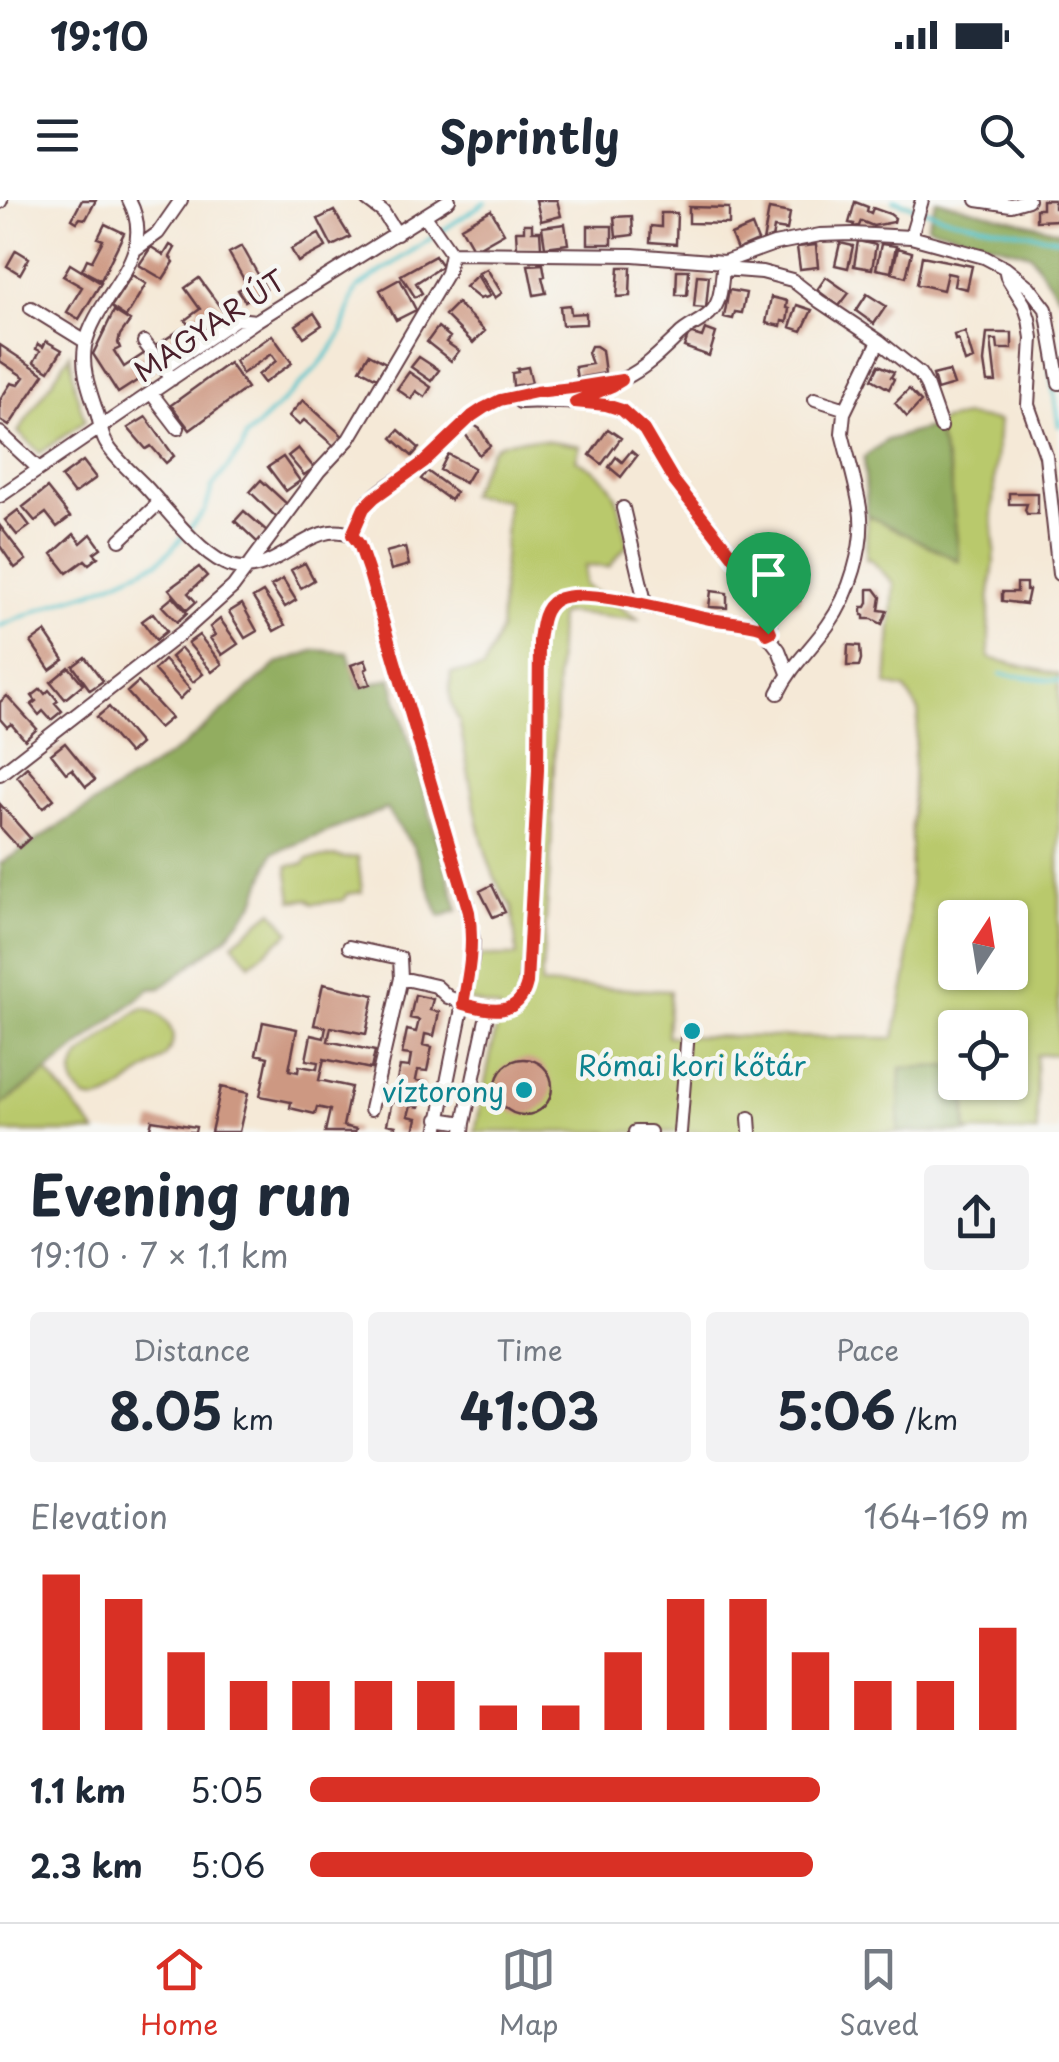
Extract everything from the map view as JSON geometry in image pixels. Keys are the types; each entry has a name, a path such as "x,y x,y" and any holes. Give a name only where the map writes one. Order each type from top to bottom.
{"street":[{"path":"129,200 139,230 136,248 86,342 85,374 105,442 187,530 228,565 248,568 334,530 352,535 368,570 469,912 473,940 438,1125 464,1128 488,1010"},
{"path":"136,248 158,233 182,200"},
{"path":"366,200 382,212 397,234"},
{"name":"MAGYAR ÚT","path":"0,496 152,394 168,374 397,234 428,220 449,200"},
{"path":"911,238 922,200"},
{"path":"977,200 1011,205 1028,200"},
{"path":"0,774 184,631 220,601 248,568 355,428 447,273 451,253 428,220"},
{"path":"723,266 774,244 820,235 911,238 972,254 1002,266 1029,287 1046,308 1059,383"},
{"path":"451,253 632,255 762,272 792,280 920,374 941,426"},
{"path":"352,535 364,508 374,498 424,462 484,408 574,396 622,380 653,360 689,326 712,313 720,294 723,266"},
{"path":"1002,266 1029,319 1032,338 1028,405 1046,456 1059,574"},
{"path":"31,308 86,342"},
{"path":"778,693 788,672 837,612 853,568 861,521 842,433 846,409 880,341"},
{"path":"144,342 168,374"},
{"path":"152,394 178,428"},
{"path":"574,396 622,410 644,430 674,481 742,568 788,672"},
{"path":"815,399 846,409"},
{"path":"0,433 40,469"},
{"path":"120,540 160,502"},
{"path":"623,508 646,606"},
{"path":"401,978 436,986 463,1004 488,1010 516,1005 524,995 538,770 541,622 554,600 566,596 607,598 766,629"},
{"path":"349,946 400,958 401,978 372,1109"},
{"path":"680,1132 688,1031"},
{"path":"635,1132 650,1132"}],"green space":[{"path":"936,200 1059,231 1059,297 1030,254 927,226"},
{"path":"70,354 85,421 40,453 18,432"},
{"path":"965,416 999,421 992,514 995,553 989,602 989,658 1059,675 1059,1054 1036,1055 1037,1132 967,1131 966,1100 1028,1100 1028,1010 938,1010 938,1067 901,1068 898,1132 475,1132 500,1009 467,1000 476,956 517,956 512,906 501,890 484,845 450,692 451,673 483,669 500,631 507,500 469,495 490,453 497,446 519,440 580,446 576,460 601,476 615,494 627,545 609,567 585,566 584,585 640,620 566,613 559,616 551,853 541,985 670,991 667,1036 894,1038 907,972 919,711 905,689 887,685 894,584 866,559 867,515 950,473 935,426 943,420"},
{"path":"935,426 950,473 959,561 867,515 864,457 887,440"},
{"path":"316,650 348,653 359,688 391,678 458,910 440,917 414,848 386,809 273,853 255,902 226,938 161,988 150,989 0,1106 0,864 182,747 278,663"},
{"path":"336,856 358,857 362,892 347,894 343,900 313,904 308,899 292,901 287,866"},
{"path":"273,911 290,932 250,964 233,943"},
{"path":"144,1008 164,1019 172,1032 166,1055 108,1097 82,1096 73,1079 79,1057"},
{"path":"938,1067 938,1100 965,1100 966,1130 971,1132 898,1132 901,1068"},
{"path":"47,1072 96,1132 0,1132 0,1106"}],"building":[{"path":"82,200 96,200 86,219 77,222 72,219"},
{"path":"536,200 557,200 561,216 541,221"},
{"path":"1042,200 1054,200 1059,220 1036,221 1036,209 1042,209"},
{"path":"855,202 868,207 871,213 873,208 890,214 894,222 873,226 861,221 853,227 849,223"},
{"path":"689,207 729,208 729,224 689,223"},
{"path":"769,209 790,213 787,230 774,228 772,239 763,242"},
{"path":"491,210 504,233 474,250 461,227"},
{"path":"334,211 350,237 332,246 318,219"},
{"path":"661,213 677,213 676,244 650,242 651,226 661,227"},
{"path":"632,216 633,235 616,237 614,217"},
{"path":"105,224 124,233 101,280 82,270 87,259 92,261 103,240 98,238"},
{"path":"524,224 532,224 532,231 540,231 541,247 517,248 516,231 524,231"},
{"path":"565,224 568,244 545,247 542,227"},
{"path":"588,226 612,226 612,244 588,244"},
{"path":"752,226 758,241 737,250 731,235"},
{"path":"319,234 326,247 298,262 291,249"},
{"path":"858,241 876,245 872,269 854,266"},
{"path":"840,243 853,246 848,268 835,265"},
{"path":"881,244 896,246 891,272 876,269"},
{"path":"170,245 175,248 170,257 174,262 163,279 139,265 151,247 164,255"},
{"path":"816,245 818,267 800,269 797,247"},
{"path":"242,246 266,289 245,301 238,290 247,285 229,253"},
{"path":"898,248 912,252 906,277 892,273"},
{"path":"16,250 29,258 20,274 7,266"},
{"path":"435,256 442,266 416,283 422,293 415,297 401,275"},
{"path":"922,256 972,266 967,289 954,286 956,275 947,273 943,290 917,284"},
{"path":"70,264 101,283 79,319 67,312 82,287 63,276"},
{"path":"543,264 546,293 534,295 528,265"},
{"path":"619,267 631,267 630,296 617,297"},
{"path":"487,269 502,293 495,298 479,273"},
{"path":"677,270 689,270 687,295 676,295"},
{"path":"132,275 146,284 126,317 111,307"},
{"path":"477,275 490,296 480,299 465,287"},
{"path":"697,275 709,276 706,308 694,307"},
{"path":"826,277 849,293 839,306 817,290"},
{"path":"199,278 226,315 196,336 185,320 200,309 185,288"},
{"path":"400,279 416,310 396,320 380,290"},
{"path":"729,290 746,293 742,313 735,312 733,319 724,317"},
{"path":"867,294 886,306 874,324 856,311"},
{"path":"771,297 787,301 787,322 782,321 781,326 766,323"},
{"path":"457,303 485,331 473,343 445,315"},
{"path":"570,305 571,314 586,313 586,324 562,325 560,306"},
{"path":"797,305 812,310 802,331 790,327"},
{"path":"114,311 130,321 120,335 120,348 114,351 124,367 181,329 189,340 159,362 161,365 118,393 93,354"},
{"path":"314,313 322,325 304,337 296,325"},
{"path":"438,327 450,337 446,342 459,351 451,361 427,342"},
{"path":"705,329 716,333 709,356 684,347 689,333 702,337"},
{"path":"965,332 973,359 965,362 954,335"},
{"path":"987,333 1012,333 1012,349 998,349 997,340 991,340 996,382 987,382"},
{"path":"272,335 292,363 264,383 258,375 276,361 271,354 242,374 235,361"},
{"path":"46,341 62,350 49,371 34,362 40,351 36,349 38,344 43,347"},
{"path":"0,345 44,374 9,426 0,420 0,400 11,383 18,385 24,377 0,361"},
{"path":"591,346 602,350 605,373 577,378 575,367 592,364 588,353"},
{"path":"369,354 386,363 377,378 360,369"},
{"path":"419,357 439,370 431,381 411,367"},
{"path":"229,363 247,388 190,430 171,405"},
{"path":"879,365 894,372 889,389 872,379"},
{"path":"528,367 532,383 513,386 512,373"},
{"path":"949,371 954,385 937,390 933,375"},
{"path":"409,372 431,387 425,397 416,391 411,399 397,389"},
{"path":"909,389 921,402 907,417 895,403"},
{"path":"303,400 344,437 335,447 304,420 299,425 289,416"},
{"path":"146,417 174,456 166,463 151,446 146,449 128,428"},
{"path":"474,425 490,446 479,455 464,432"},
{"path":"608,429 621,438 602,464 590,455"},
{"path":"399,430 419,448 412,456 392,438"},
{"path":"298,448 314,468 304,475 288,456"},
{"path":"631,451 637,456 621,477 609,467 616,457 622,462"},
{"path":"448,454 474,468 465,483 440,470"},
{"path":"283,457 300,481 286,491 268,467"},
{"path":"83,461 96,478 74,494 61,477"},
{"path":"427,471 456,492 450,500 421,479"},
{"path":"261,480 288,505 276,517 250,492"},
{"path":"47,488 70,517 57,527 46,513 35,521 23,507"},
{"path":"1009,493 1038,493 1038,514 1027,514 1027,504 1009,504"},
{"path":"18,510 30,526 17,535 5,520"},
{"path":"244,511 267,531 257,542 235,521"},
{"path":"0,526 26,560 15,568 0,546"},
{"path":"74,534 81,543 91,534 101,548 89,564 85,560 67,573 52,554"},
{"path":"780,537 782,571 750,572 748,539"},
{"path":"405,547 409,565 391,570 386,552"},
{"path":"305,563 314,580 301,588 291,570"},
{"path":"199,567 207,576 188,593 196,602 187,610 169,589"},
{"path":"797,575 800,601 787,603 785,593 767,595 765,579"},
{"path":"283,579 296,600 285,607 271,586"},
{"path":"1017,583 1026,583 1029,590 1026,604 1002,601 1002,592 1017,592"},
{"path":"868,589 875,589 881,597 879,610 887,611 882,624 862,615 862,607 868,603"},
{"path":"711,591 727,593 727,608 709,607"},
{"path":"263,592 285,625 274,631 253,598"},
{"path":"173,597 187,613 177,622 162,606"},
{"path":"242,604 257,631 245,638 229,612"},
{"path":"153,613 167,631 156,640 142,621"},
{"path":"220,619 238,644 222,655 210,638 215,635 210,627"},
{"path":"45,632 64,660 50,670 31,642"},
{"path":"199,635 222,664 212,672 188,643"},
{"path":"848,645 860,646 859,666 847,666"},
{"path":"181,648 203,674 193,682 171,657"},
{"path":"85,657 103,681 90,690 73,666"},
{"path":"164,660 190,689 180,699 154,670"},
{"path":"365,660 370,684 360,687 351,665"},
{"path":"69,667 83,684 65,699 51,682"},
{"path":"138,682 171,718 159,728 127,692"},
{"path":"41,689 45,694 49,690 62,711 51,720 43,711 39,715 31,705 36,701 32,696"},
{"path":"7,696 37,729 25,740 11,724 7,727 0,719 0,702"},
{"path":"109,707 140,744 129,754 97,717"},
{"path":"65,743 95,780 86,787 72,769 66,773 51,754"},
{"path":"27,767 54,799 43,808 17,776"},
{"path":"0,804 30,838 19,848 0,827"},
{"path":"492,885 505,912 493,917 480,891"},
{"path":"323,984 374,995 366,1034 331,1027 328,1041 375,1051 371,1069 324,1059 319,1080 351,1087 343,1126 356,1129 355,1132 325,1132 330,1110 317,1107 315,1114 290,1108 291,1102 260,1096 268,1057 256,1054 263,1022 297,1029 289,1070 298,1072 299,1066 317,1069 318,1062 306,1060 311,1035 324,1038 326,1027 314,1025"},
{"path":"415,995 433,999 430,1010 439,1012 434,1036 425,1034 423,1045 432,1047 427,1071 418,1070 416,1080 425,1082 419,1107 411,1105 408,1116 417,1118 414,1132 395,1132 396,1126 387,1124 392,1101 401,1103 404,1091 395,1089 400,1066 409,1067 411,1055 402,1054 407,1030 416,1032 419,1020 410,1018"},
{"name":"víztorony","path":"524,1059 543,1068 552,1087 543,1106 524,1115 505,1106 496,1087 505,1068"},
{"path":"221,1087 248,1093 239,1132 211,1132"},
{"path":"152,1120 196,1127 195,1132 149,1132"}],"waterway":[{"path":"893,200 952,219 1059,239"},
{"path":"0,626 158,562 205,511 212,487 242,449 246,437 312,373 334,345 357,288 485,202"},
{"path":"1050,368 1059,426"},
{"path":"1001,674 1059,681"}],"place":[{"name":"Római kori kőtár","path":"692,1031"},
{"name":"víztorony","path":"524,1090"}],"route":[{"path":"622,380 575,402 622,410 644,430 674,481 742,568 766,626 771,629 768,634 752,624 607,598 566,596 554,600 547,608 539,641 538,770 527,983 524,995 508,1008 488,1010 463,1004 472,958 469,912 368,570 352,535 364,508 424,462 472,416 500,400 622,380"}]}
